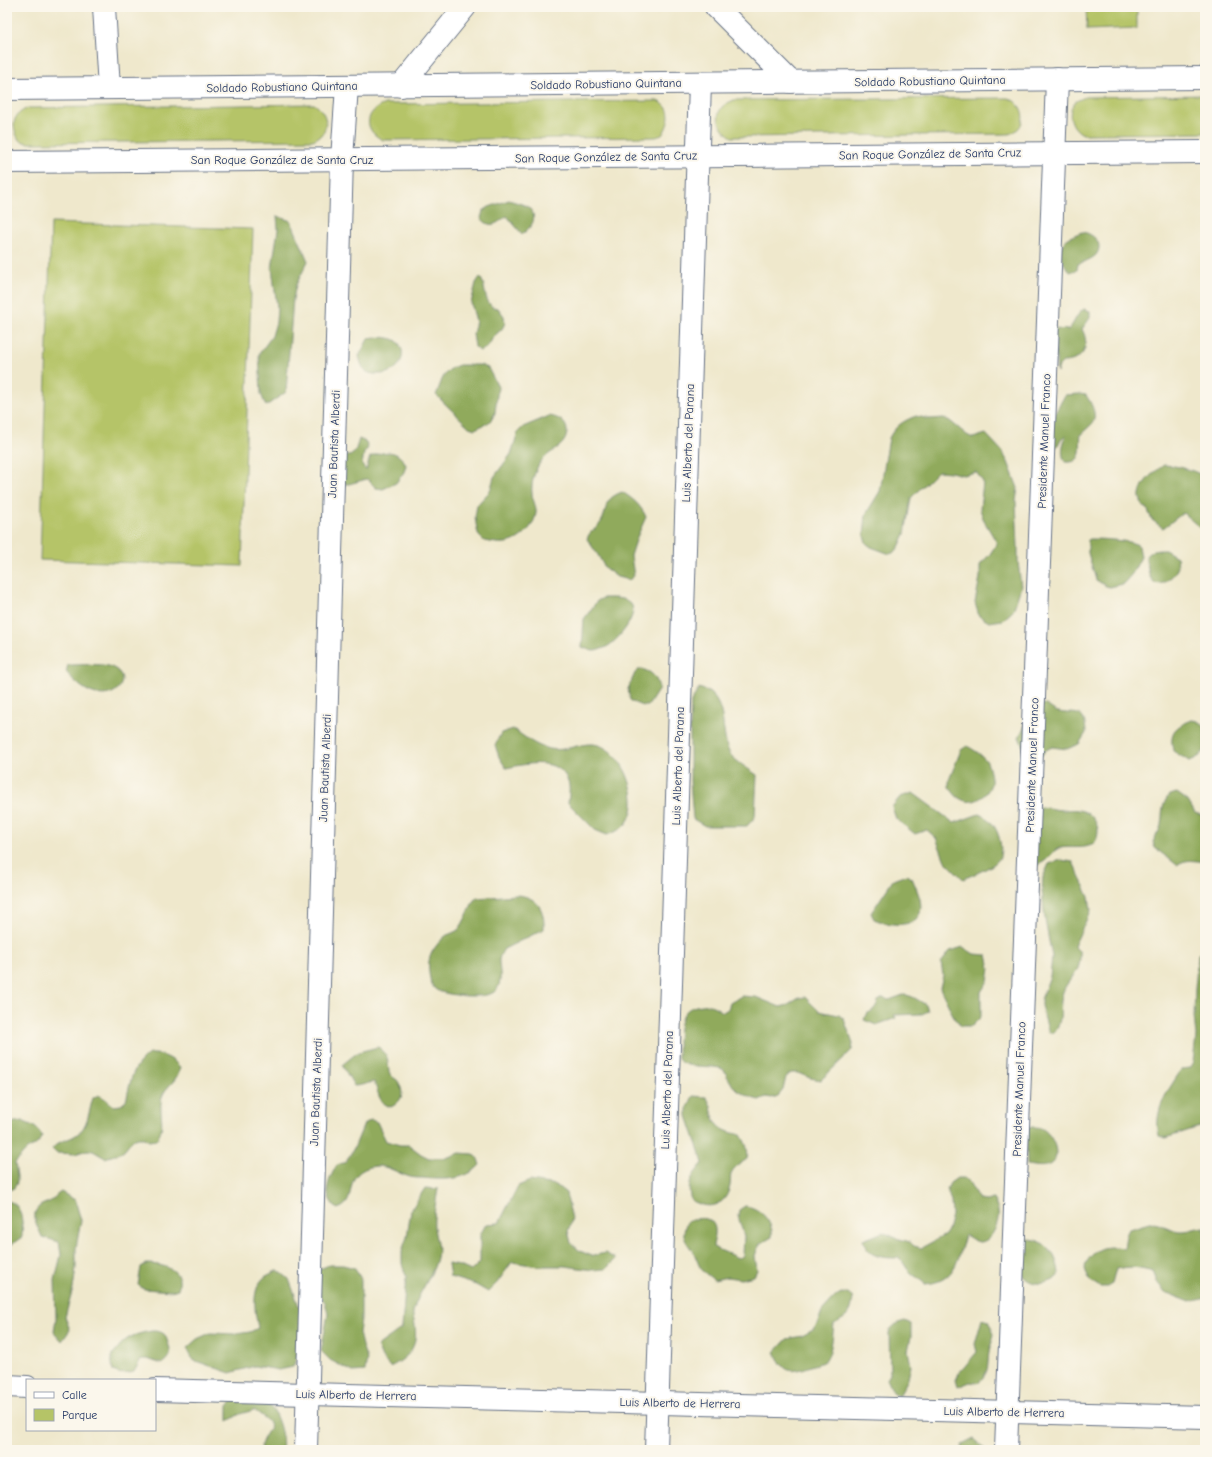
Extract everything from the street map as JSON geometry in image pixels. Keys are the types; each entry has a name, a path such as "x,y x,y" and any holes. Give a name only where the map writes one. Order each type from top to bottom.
{"street":[{"path":"104,7 109,88"},
{"path":"401,86 465,7"},
{"path":"716,7 791,82"},
{"name":"Soldado Robustiano Quintana","path":"7,89 1205,78"},
{"name":"Presidente Manuel Franco","path":"1006,1450 1057,80"},
{"name":"Luis Alberto del Parana","path":"656,1450 700,83"},
{"name":"Juan Bautista Alberdi","path":"306,1450 342,159 347,86"},
{"name":"San Roque González de Santa Cruz","path":"7,162 1205,152"},
{"path":"7,1386 26,1387"},
{"name":"Luis Alberto de Herrera","path":"156,1390 1205,1417"}],"green space":[{"path":"1086,7 1137,7 1137,28 1087,30"},
{"path":"1205,95 1205,133 1083,134 1073,125 1070,116 1074,103 1085,97"},
{"path":"1008,98 1019,105 1023,116 1020,127 1009,134 732,137 722,128 718,115 722,107 734,100"},
{"path":"657,101 666,107 669,116 667,125 662,135 656,137 383,140 376,136 369,126 370,116 373,111 385,104"},
{"path":"314,104 323,112 326,123 323,133 313,140 27,143 19,140 16,135 14,125 16,117 28,108"},
{"path":"509,200 522,204 529,208 532,212 534,219 533,222 531,226 522,234 507,216 494,224 488,224 481,218 483,211 489,207"},
{"path":"277,216 291,221 308,261 296,285 293,299 286,392 266,406 261,394 259,354 272,336 276,322 277,307 272,268 278,229"},
{"path":"51,223 253,229 242,566 40,560"},
{"path":"1082,232 1090,234 1096,239 1099,246 1098,251 1092,258 1078,264 1077,270 1070,272 1062,260 1061,247 1067,239"},
{"path":"480,277 489,303 492,307 498,308 504,316 505,323 502,329 493,337 486,348 480,351 475,347 473,334 476,321 471,303 476,283"},
{"path":"1084,309 1090,311 1090,318 1082,329 1086,341 1083,352 1076,359 1063,362 1059,366 1057,373 1054,329 1068,330 1079,313"},
{"path":"382,337 394,339 398,342 402,350 401,360 392,371 382,374 369,373 363,368 359,356 368,339"},
{"path":"459,365 481,365 488,368 498,387 495,413 492,419 488,423 475,429 469,427 436,395 446,373 453,367"},
{"path":"1065,395 1086,395 1093,410 1094,418 1091,425 1081,434 1080,454 1076,460 1065,462 1062,452 1066,435 1049,454 1055,413"},
{"path":"549,416 562,421 566,426 567,433 563,443 541,461 535,472 532,483 532,495 536,508 535,519 529,529 515,540 505,543 484,541 479,536 477,530 475,517 477,505 490,491 494,477 511,454 518,432 523,427"},
{"path":"916,416 930,419 944,418 973,438 986,434 1001,450 1008,462 1018,488 1016,501 1018,561 1021,587 1013,611 1003,620 989,622 979,616 975,603 980,577 980,565 997,543 984,521 980,509 983,482 976,472 963,475 938,471 911,498 905,534 895,552 890,554 871,547 866,543 864,536 866,514 880,491 889,438 900,424"},
{"path":"359,439 366,442 368,448 364,453 362,465 366,470 370,457 386,452 395,453 399,456 406,465 404,472 396,483 383,489 376,488 367,479 349,484 342,484 343,455 350,456 355,452"},
{"path":"1164,465 1184,468 1202,475 1205,482 1205,532 1183,513 1163,528 1152,520 1147,508 1143,507 1140,496 1143,485"},
{"path":"622,492 636,502 646,517 637,537 631,556 634,576 629,580 617,577 605,568 587,539 589,534 599,525 602,520 608,502 615,495"},
{"path":"1088,540 1130,542 1139,546 1141,557 1132,574 1123,584 1110,587 1096,580 1088,553"},
{"path":"1165,550 1177,557 1178,567 1166,582 1157,584 1153,582 1149,575 1146,556 1152,551"},
{"path":"603,598 617,598 627,601 633,608 632,614 626,627 617,639 607,647 592,651 582,647 584,619 597,601"},
{"path":"68,665 108,666 118,671 122,682 120,687 109,694 102,695 89,692 66,672"},
{"path":"640,669 648,671 653,675 659,689 648,706 643,706 630,700 628,689 635,673"},
{"path":"699,688 710,693 716,699 722,714 725,739 730,754 738,762 757,775 755,817 747,826 705,826 693,819 690,781 691,702"},
{"path":"1044,704 1061,713 1080,715 1085,724 1086,733 1079,744 1067,749 1052,747 1046,750 1042,755 1024,749 1019,737 1033,710"},
{"path":"1192,720 1198,721 1205,727 1205,744 1203,752 1200,756 1189,761 1173,751 1172,739 1177,728"},
{"path":"513,729 535,744 545,748 556,750 593,744 611,752 624,770 632,791 632,811 626,824 620,829 607,835 595,830 568,803 568,781 563,773 557,768 549,765 532,764 506,768 499,757 495,745 501,733"},
{"path":"967,746 985,759 991,776 991,784 989,789 983,797 974,801 964,801 949,787 949,780 961,750"},
{"path":"913,793 954,823 979,814 988,819 998,833 1001,849 999,859 988,868 963,879 945,861 936,838 927,830 915,834 896,819 892,807 900,797"},
{"path":"1177,793 1188,801 1195,813 1205,816 1205,862 1184,861 1177,865 1155,848 1153,842 1160,827 1165,802 1169,795"},
{"path":"1039,807 1086,812 1096,823 1098,830 1097,838 1093,844 1089,846 1060,848 1045,861 1032,866"},
{"path":"1061,860 1073,862 1089,897 1091,910 1074,946 1080,952 1078,969 1066,985 1063,992 1058,1027 1055,1032 1049,1033 1041,1006 1041,999 1050,976 1052,957 1045,920 1042,891 1043,877 1049,864"},
{"path":"906,875 912,878 920,899 921,909 918,916 913,921 906,924 890,924 874,919 871,913 893,880"},
{"path":"516,895 529,898 538,905 543,915 544,929 504,949 499,960 500,981 497,989 489,994 464,996 446,993 435,989 431,983 429,974 429,960 431,954 437,945 447,935 458,930 474,900 477,898"},
{"path":"963,947 974,954 987,955 990,968 988,981 981,992 981,1017 972,1026 961,1026 953,1015 940,988 943,975 941,963 950,951"},
{"path":"1205,949 1205,1125 1166,1138 1159,1136 1158,1118 1163,1101 1182,1069 1189,1068 1193,1062 1196,1036 1194,1016 1198,954"},
{"path":"903,995 920,1001 926,1005 928,1011 922,1014 894,1015 896,1018 876,1025 864,1020 866,1014 874,1009 878,1001 883,998 889,1000"},
{"path":"741,996 756,997 780,1007 788,1005 799,998 805,997 819,1011 839,1015 844,1019 853,1044 852,1050 821,1080 810,1078 798,1073 791,1073 786,1077 783,1090 778,1096 772,1098 766,1097 759,1100 738,1091 733,1086 723,1069 686,1065 681,1062 678,1058 678,1035 681,1020 684,1014 689,1009 696,1006 705,1005 713,1006 723,1012 728,1009 730,1003"},
{"path":"378,1047 386,1055 389,1073 397,1080 402,1091 400,1099 391,1107 381,1100 374,1082 354,1086 342,1065 358,1052"},
{"path":"149,1054 158,1054 166,1057 174,1061 180,1067 177,1076 166,1089 162,1097 162,1125 156,1140 149,1141 144,1138 138,1138 132,1140 124,1150 118,1154 105,1158 93,1151 87,1150 75,1154 56,1153 52,1149 55,1146 76,1135 83,1128 88,1118 93,1098 98,1095 114,1106 121,1105 126,1101 135,1069"},
{"path":"693,1096 706,1097 710,1104 716,1123 726,1131 741,1135 746,1144 747,1159 732,1172 728,1193 720,1203 715,1205 704,1205 691,1200 689,1189 691,1180 703,1163 687,1116 687,1109"},
{"path":"371,1120 377,1122 386,1141 400,1145 409,1145 429,1158 446,1158 459,1153 474,1154 480,1165 468,1174 461,1177 446,1179 413,1178 389,1168 380,1166 370,1167 361,1171 355,1177 348,1201 344,1206 337,1209 329,1198 329,1182 337,1165 346,1162 355,1146 364,1124"},
{"path":"22,1121 36,1128 42,1136 37,1144 26,1151 15,1163 17,1183 14,1188 7,1191 7,1125 9,1123"},
{"path":"1038,1127 1044,1130 1051,1137 1055,1147 1056,1152 1053,1162 1047,1166 1027,1165 1026,1129"},
{"path":"957,1178 964,1178 969,1182 979,1200 986,1201 993,1199 998,1208 998,1220 994,1231 988,1239 984,1241 979,1242 965,1235 954,1268 943,1279 925,1284 909,1271 899,1258 877,1256 868,1250 863,1240 883,1232 910,1242 914,1246 921,1248 945,1235 952,1215 951,1202 947,1189 950,1183"},
{"path":"530,1181 556,1185 566,1193 572,1219 568,1231 571,1243 580,1251 592,1256 605,1253 616,1259 606,1269 593,1270 565,1266 538,1266 512,1262 497,1283 488,1292 476,1285 450,1277 448,1264 460,1266 471,1271 480,1262 480,1235 486,1224 499,1223 518,1186"},
{"path":"425,1188 438,1189 434,1223 434,1231 438,1249 437,1260 431,1275 415,1304 413,1316 416,1334 413,1346 407,1356 390,1367 382,1358 377,1346 402,1328 406,1276 402,1264 402,1251 407,1237 411,1210"},
{"path":"61,1192 75,1200 81,1220 76,1248 76,1268 73,1289 65,1317 70,1330 62,1341 54,1332 56,1318 55,1280 61,1255 59,1242 42,1237 35,1221 35,1213 37,1209 51,1201"},
{"path":"7,1201 16,1206 19,1210 22,1220 22,1237 12,1244 7,1245"},
{"path":"745,1206 755,1209 764,1216 771,1226 772,1237 760,1244 757,1250 755,1256 757,1270 754,1276 741,1279 727,1277 714,1280 700,1267 694,1253 686,1242 684,1231 687,1222 702,1218 710,1221 715,1228 713,1247 738,1258 743,1256 744,1236 738,1216 739,1210"},
{"path":"1149,1223 1158,1224 1179,1231 1205,1227 1205,1296 1203,1299 1190,1302 1165,1292 1157,1282 1153,1271 1139,1268 1126,1267 1116,1269 1112,1284 1107,1287 1100,1287 1089,1280 1084,1266 1092,1255 1100,1249 1110,1247 1124,1248 1126,1235 1129,1229"},
{"path":"1026,1239 1040,1242 1050,1250 1057,1262 1059,1276 1054,1280 1035,1283 1024,1277 1021,1272 1019,1260 1021,1243"},
{"path":"146,1264 159,1265 175,1272 179,1282 178,1289 172,1291 144,1289 138,1285 141,1267"},
{"path":"329,1265 343,1265 355,1268 361,1279 361,1320 359,1333 367,1359 365,1371 353,1372 330,1360 321,1351 328,1314 325,1302 317,1293 317,1270"},
{"path":"278,1270 289,1279 303,1317 302,1343 293,1367 279,1370 255,1366 230,1373 193,1360 187,1348 197,1339 210,1333 236,1334 250,1332 258,1328 255,1300 258,1287 266,1276"},
{"path":"841,1293 848,1294 853,1298 851,1308 846,1317 834,1324 831,1346 827,1358 820,1363 798,1370 793,1371 785,1368 781,1364 775,1352 787,1339 802,1336 813,1330 817,1325 822,1311 836,1296"},
{"path":"982,1319 988,1321 994,1334 989,1352 987,1371 982,1379 977,1383 970,1382 958,1387 956,1380 959,1373 977,1352 975,1344"},
{"path":"905,1321 911,1324 911,1337 908,1351 911,1365 908,1379 899,1396 893,1392 887,1379 890,1374 889,1332 896,1325"},
{"path":"152,1331 161,1332 164,1334 170,1349 169,1358 162,1364 147,1359 140,1361 134,1372 131,1373 121,1374 113,1371 111,1357 120,1346 132,1336"},
{"path":"261,1400 268,1404 279,1423 283,1445 282,1450 260,1450 264,1437 269,1429 269,1425 268,1421 254,1410 240,1414 228,1421 228,1406 232,1401"},
{"path":"974,1439 984,1447 985,1450 961,1450 962,1445"}]}
